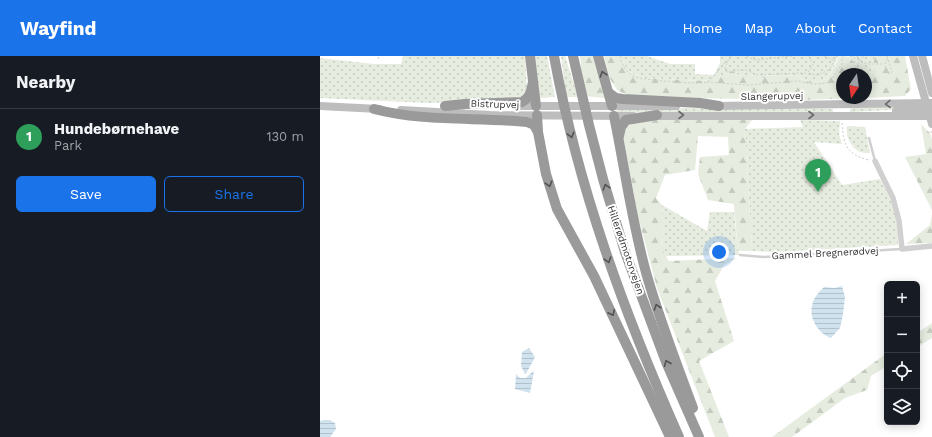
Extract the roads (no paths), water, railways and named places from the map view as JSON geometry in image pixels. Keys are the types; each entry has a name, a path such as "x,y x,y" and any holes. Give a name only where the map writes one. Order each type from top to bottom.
{"highway":[{"path":"530,56 532,82 537,111 538,132 546,174 557,209 594,276 670,437"},
{"name":"Hillerødmotorvejen","path":"554,56 571,132 584,181 608,259 648,369 679,437"},
{"name":"Hillerødmotorvejen","path":"573,56 601,171 625,252 666,362 700,437"},
{"path":"598,56 609,93 647,276 674,359 697,418 700,437"},
{"path":"446,106 522,102 530,95 532,82"},
{"path":"609,93 616,98 623,99 700,103 719,106"},
{"path":"374,109 394,114 527,122 534,125 538,132"},
{"path":"619,138 621,127 626,120 657,116"}],"main road":[{"path":"913,56 931,111"},
{"path":"922,56 932,92"},
{"name":"Bistrupvej","path":"320,106 490,115 537,111"},
{"name":"Bistrupvej","path":"374,109 446,106 537,111 613,111"},
{"name":"Slangerupvej","path":"613,111 719,106 931,111"},
{"name":"Slangerupvej","path":"613,111 657,116 860,115 931,111"}],"street":[{"path":"875,161 893,198 899,221 902,249"},
{"name":"Gammel Bregnerødvej","path":"902,249 932,246"}],"lane":[{"path":"869,138 875,161"},
{"name":"Gammel Bregnerødvej","path":"740,255 763,257 902,249"}],"water":[{"path":"842,286 845,297 843,314 840,328 831,338 819,330 811,311 816,295 824,287 835,288"},
{"path":"529,348 535,357 525,374 521,366 522,352"},
{"path":"534,371 530,393 515,389 516,374 520,378 526,378"},
{"path":"330,420 335,423 336,429 330,437 320,437 320,421"}],"place":[{"name":"Hundebørnehave","path":"818,192"}]}
